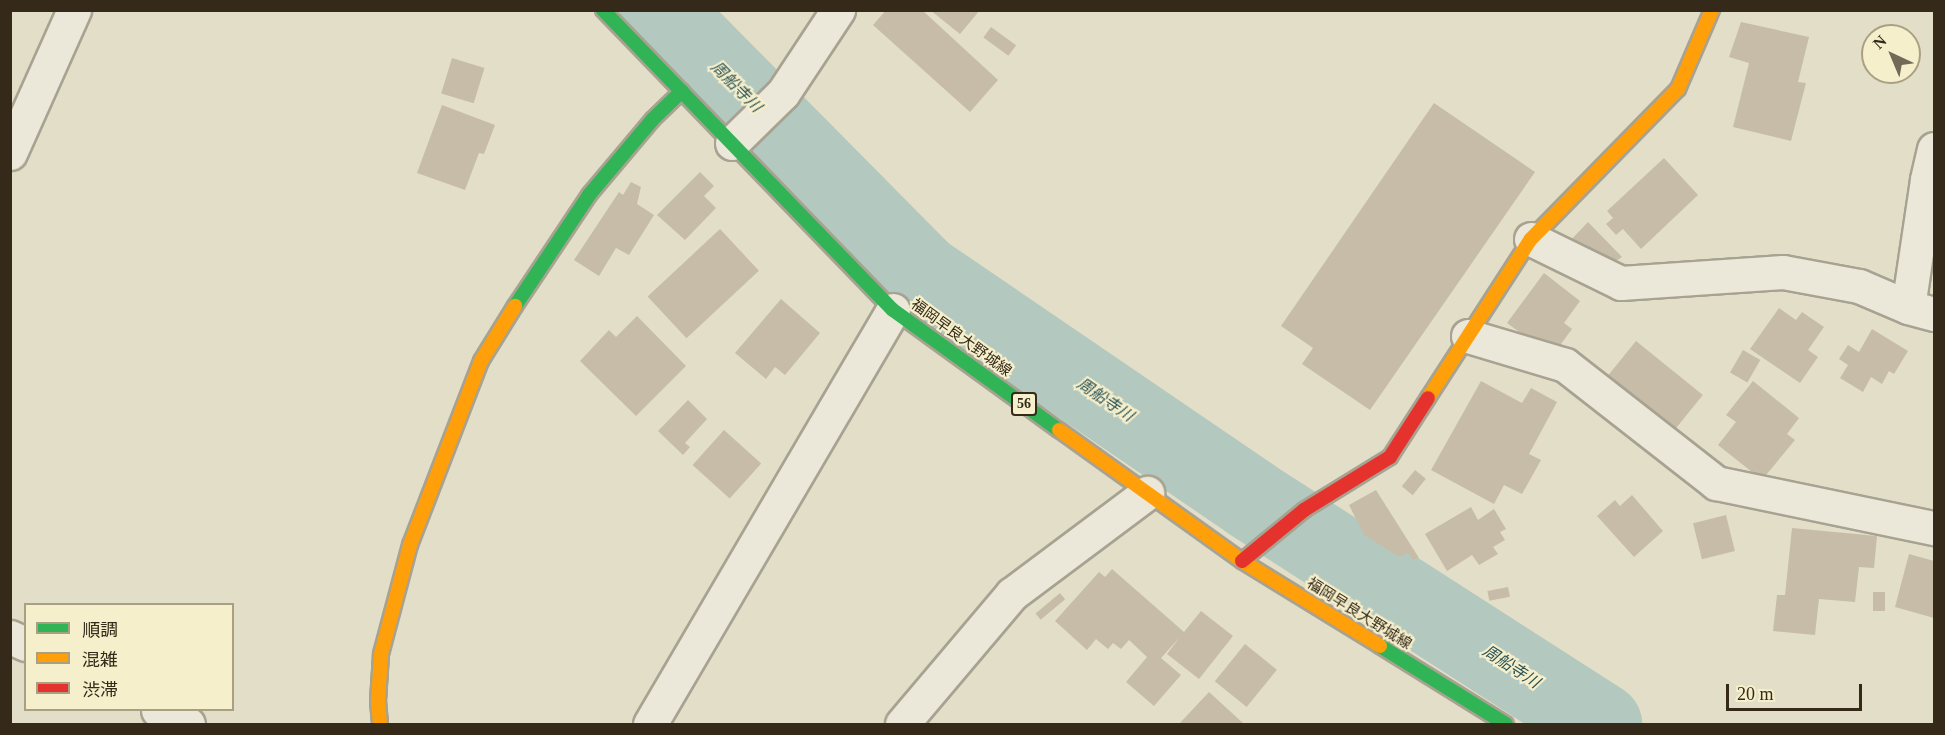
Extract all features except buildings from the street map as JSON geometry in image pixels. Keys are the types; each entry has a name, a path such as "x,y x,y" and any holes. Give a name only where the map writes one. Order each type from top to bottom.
{"street":[{"path":"10,153 75,10"},
{"name":"福岡早良大野城線","path":"603,10 893,310 1242,561 1504,724"},
{"path":"732,143 783,93 838,10"},
{"path":"1242,561 1304,510 1390,457 1531,239 1678,89 1712,10"},
{"path":"380,724 378,701 381,654 410,545 481,361 524,291 589,195 653,119 682,91"},
{"path":"1531,239 1620,283 1783,272 1858,286 1921,311 1927,180 1935,149"},
{"path":"650,724 893,310"},
{"path":"1468,336 1565,365 1716,483 1935,528"},
{"path":"902,724 1012,594 1147,493"},
{"path":"10,637 24,643"},
{"path":"160,711 188,724"}],"waterway":[{"name":"周船寺川","path":"660,10 921,274 1252,500 1601,724"}],"traffic: fast":[{"path":"603,10 893,310 1059,430"},
{"path":"515,306 589,195 653,119 682,91"},
{"path":"1380,646 1506,724"}],"traffic: slow":[{"path":"1428,398 1531,239 1678,89 1712,10"},
{"path":"380,724 378,701 381,654 410,545 481,361 515,306"},
{"path":"1059,430 1242,561 1380,646"}],"traffic: jam":[{"path":"1242,561 1304,510 1390,457 1428,398"}]}
